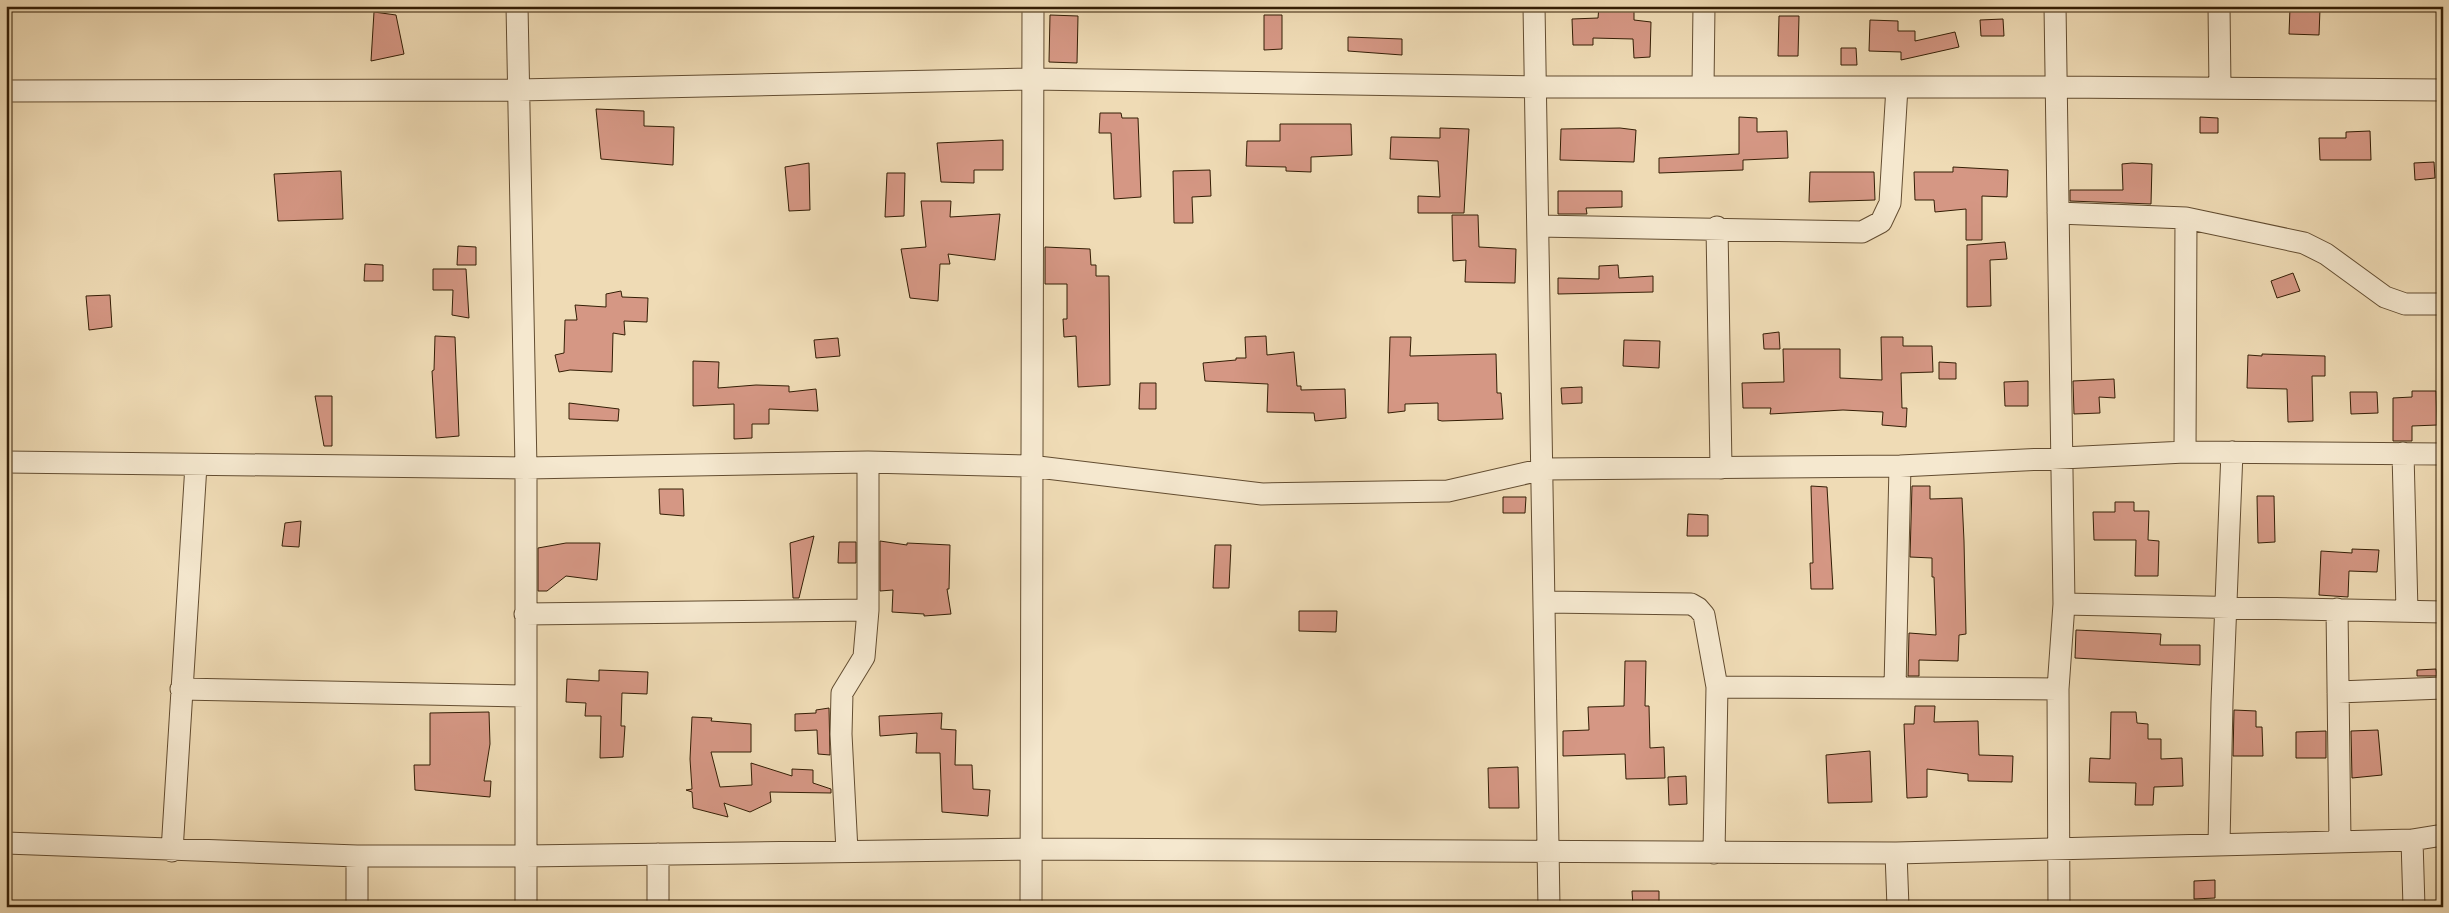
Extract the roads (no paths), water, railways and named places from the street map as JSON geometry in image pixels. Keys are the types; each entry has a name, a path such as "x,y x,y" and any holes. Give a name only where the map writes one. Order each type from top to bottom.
{"street":[{"path":"517,6 526,468 526,907"},
{"path":"1031,907 1030,466 1033,6"},
{"path":"1534,6 1534,87 1544,470 1549,907"},
{"path":"1703,87 1704,6"},
{"path":"2055,6 2064,604 2058,689 2059,907"},
{"path":"2219,6 2220,88"},
{"path":"6,91 518,90 1032,79 1534,87 2056,87 2443,90"},
{"path":"1538,226 1718,227 1862,232 1881,222 1890,203 1898,87"},
{"path":"2058,213 2186,218 2304,243 2326,254 2385,298 2405,304 2443,304"},
{"path":"2185,452 2186,218"},
{"path":"1718,227 1720,468"},
{"path":"6,462 526,468 868,462 1030,466 1262,494 1448,491 1544,470 1900,466 2063,456 2185,452 2443,454"},
{"path":"2220,844 2232,452"},
{"path":"2403,453 2407,611"},
{"path":"847,851 841,734 842,693 864,657 868,610 868,462"},
{"path":"172,851 196,465"},
{"path":"1895,688 1900,466"},
{"path":"1546,602 1691,604 1704,615 1717,686 1714,853"},
{"path":"2064,604 2443,612"},
{"path":"2337,609 2340,841"},
{"path":"525,614 868,610"},
{"path":"1717,686 2058,689"},
{"path":"2338,692 2443,688"},
{"path":"181,689 525,696"},
{"path":"6,843 172,851 357,856 526,856 1030,849 1896,853 2412,840 2443,835"},
{"path":"2412,840 2414,907"},
{"path":"1896,853 1898,907"},
{"path":"658,854 658,907"},
{"path":"357,856 357,907"}]}
